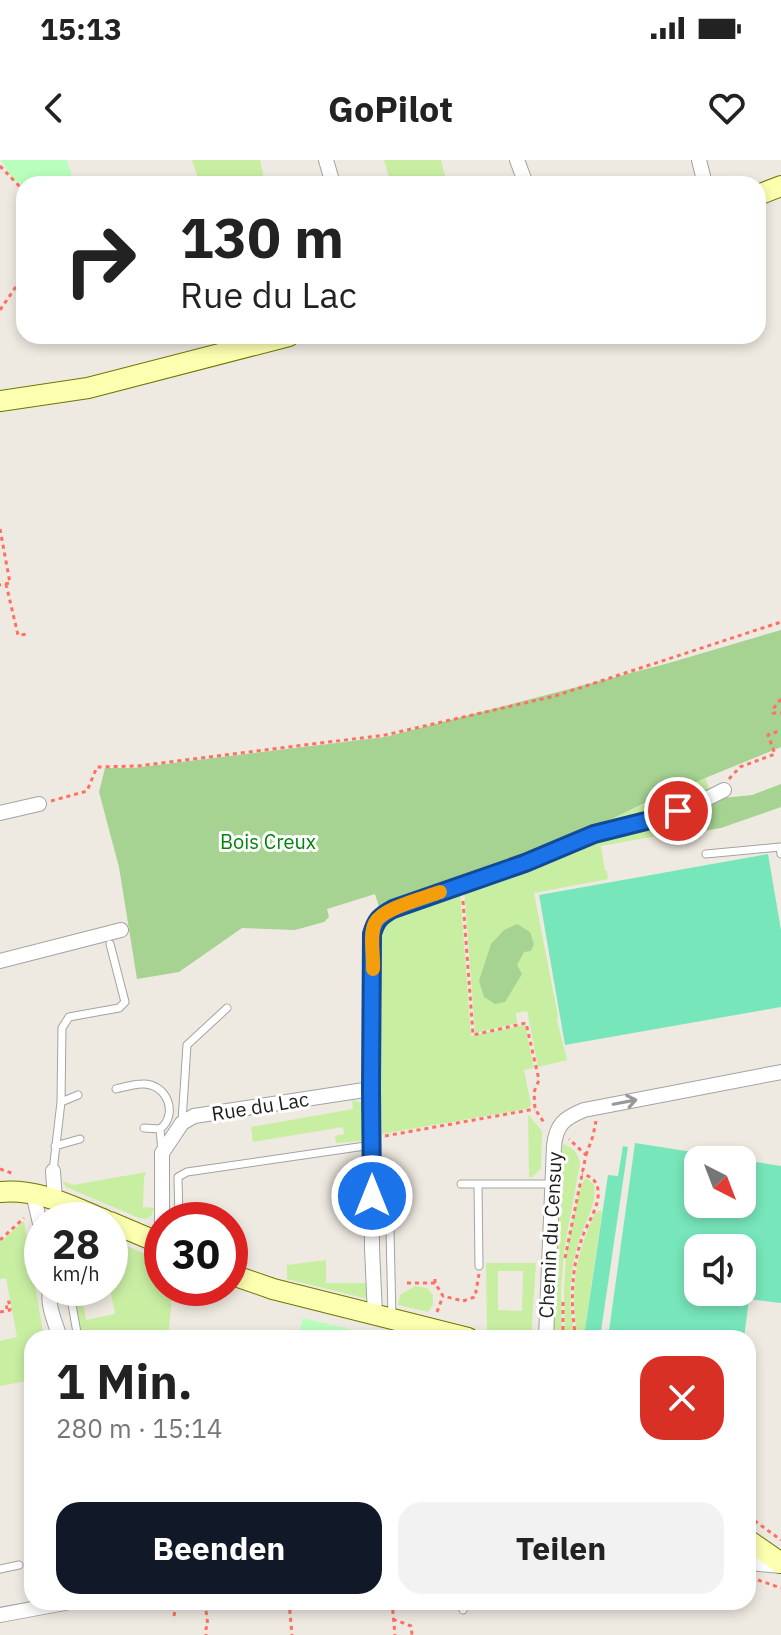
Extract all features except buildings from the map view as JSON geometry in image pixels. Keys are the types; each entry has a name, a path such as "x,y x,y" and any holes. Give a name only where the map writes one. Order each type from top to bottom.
{"street":[{"path":"0,401 88,388 258,344"},
{"path":"384,1317 372,1248 372,934 375,923 380,916 393,909 525,863 594,834 662,817 724,790"},
{"path":"0,813 39,804"},
{"path":"0,961 121,930"},
{"path":"556,1131 567,1119 584,1110 781,1072"},
{"name":"Rue du Lac","path":"182,1123 194,1116 371,1089"},
{"path":"162,1202 162,1153 182,1123"},
{"name":"Chemin du Censuy","path":"546,1330 556,1131"},
{"path":"42,1202 53,1171"},
{"path":"0,1192 42,1195 60,1202"},
{"path":"248,1280 436,1329"},
{"path":"50,1306 57,1330"},
{"path":"756,1546 781,1565"},
{"path":"756,1563 781,1565"},
{"path":"0,1615 27,1610"}],"lane":[{"path":"706,854 780,847 781,854"},
{"path":"53,1171 61,1102 62,1028 69,1017 119,1008 125,1002 110,944"},
{"path":"182,1123 187,1045 227,1008"},
{"path":"116,1089 143,1083 156,1087 166,1096 167,1123 160,1129 144,1128"},
{"path":"61,1102 78,1095"},
{"path":"160,1129 162,1153"},
{"path":"55,1146 80,1139"},
{"path":"179,1202 178,1177 187,1172 372,1142"},
{"path":"461,1184 552,1184"},
{"path":"478,1184 479,1266"},
{"path":"384,1317 389,1186 405,1185"},
{"path":"72,1306 77,1330"},
{"path":"0,1569 19,1565"}],"path":[{"path":"0,166 16,183"},
{"path":"0,310 16,287"},
{"path":"0,528 10,583 0,585"},
{"path":"7,563 16,561"},
{"path":"6,584 18,635 29,634"},
{"path":"39,804 87,791 97,767 137,766 385,735 555,696 781,622"},
{"path":"781,699 773,713 781,713"},
{"path":"724,790 730,776 740,767 775,754 768,735 781,730"},
{"path":"462,885 473,1035 526,1023 539,1080 534,1092 535,1109 586,1155"},
{"path":"372,1142 535,1109"},
{"path":"564,1267 574,1206 597,1115"},
{"path":"575,1330 572,1301 575,1265 582,1236 596,1204 598,1189 591,1177 582,1174"},
{"path":"0,1240 24,1218"},
{"path":"443,1296 463,1301 475,1297 479,1266"},
{"path":"407,1283 435,1281 443,1296 436,1329"},
{"path":"563,1296 563,1330"},
{"path":"0,1312 10,1310 9,1302 6,1303 7,1309"},
{"path":"756,1522 781,1540"},
{"path":"758,1580 781,1588"},
{"path":"174,1616 175,1610"},
{"path":"206,1610 206,1635"},
{"path":"290,1610 292,1635"},
{"path":"392,1610 395,1635"},
{"path":"393,1619 411,1626 412,1635"}],"green space":[{"path":"1,160 67,160 72,176 16,176 16,181"},
{"path":"192,160 260,160 263,176 197,176"},
{"path":"384,160 441,160 445,176 389,176"},
{"name":"Bois Creux","path":"781,630 781,747 649,801 543,851 380,910 375,894 327,909 329,917 324,922 295,930 242,928 179,972 137,979 119,867 99,792 105,768 133,768 385,737 669,663"},
{"path":"705,777 709,789 705,795 665,811 592,830 604,822"},
{"path":"781,784 781,807 721,828 691,833 685,813 723,798 752,795"},
{"path":"685,813 690,830 601,846 608,879 534,893 567,1060 538,1067 527,1011 516,1013 517,1023 475,1033 464,888 581,849 595,837"},
{"path":"768,854 781,930 781,1007 565,1045 539,895"},
{"path":"460,889 471,1036 525,1025 534,1068 524,1070 531,1105 515,1111 382,1134 378,930 383,919"},
{"path":"517,924 530,932 534,944 531,951 524,952 517,965 522,974 505,1002 495,1004 484,997 479,981 491,944 504,930"},
{"path":"352,1100 367,1106 369,1140 336,1143 335,1136 344,1134 343,1127 253,1142 251,1127 353,1109"},
{"path":"528,1114 542,1131 541,1169 532,1177 529,1177"},
{"path":"635,1143 684,1151 684,1218 756,1218 756,1162 781,1166 781,1303 756,1300 756,1234 684,1234 684,1306 748,1306 745,1330 609,1330"},
{"path":"563,1144 570,1147 580,1164 564,1251 562,1330 553,1330"},
{"path":"623,1146 628,1147 601,1330 585,1330 608,1175 618,1176"},
{"path":"146,1172 144,1219 128,1213 128,1202 101,1202 66,1187 62,1181 74,1185"},
{"path":"586,1178 594,1184 595,1192 575,1255 571,1279 574,1330 565,1330 566,1254 582,1183"},
{"path":"596,1212 602,1212 585,1329 590,1330 577,1330 576,1274 583,1243"},
{"path":"24,1221 24,1306 39,1306 43,1330 24,1330 24,1382 0,1386 0,1341 17,1337 6,1278 0,1279 0,1242"},
{"path":"128,1246 144,1254 144,1306 171,1306 169,1330 80,1330 76,1306 83,1306 86,1320 115,1314 113,1306 128,1306"},
{"path":"326,1260 326,1283 369,1283 368,1299 287,1279 287,1265"},
{"path":"486,1263 536,1263 532,1330 487,1330","holes":["498,1271 523,1271 522,1311 498,1310"]},
{"path":"415,1286 427,1288 433,1295 433,1304 428,1312 398,1305 400,1295"},
{"path":"303,1318 353,1330 300,1330"}],"slow traffic":[{"path":"373,969 372,934 380,916 440,892"}],"route":[{"path":"372,1196 372,934 380,916 594,834 678,811"}]}
